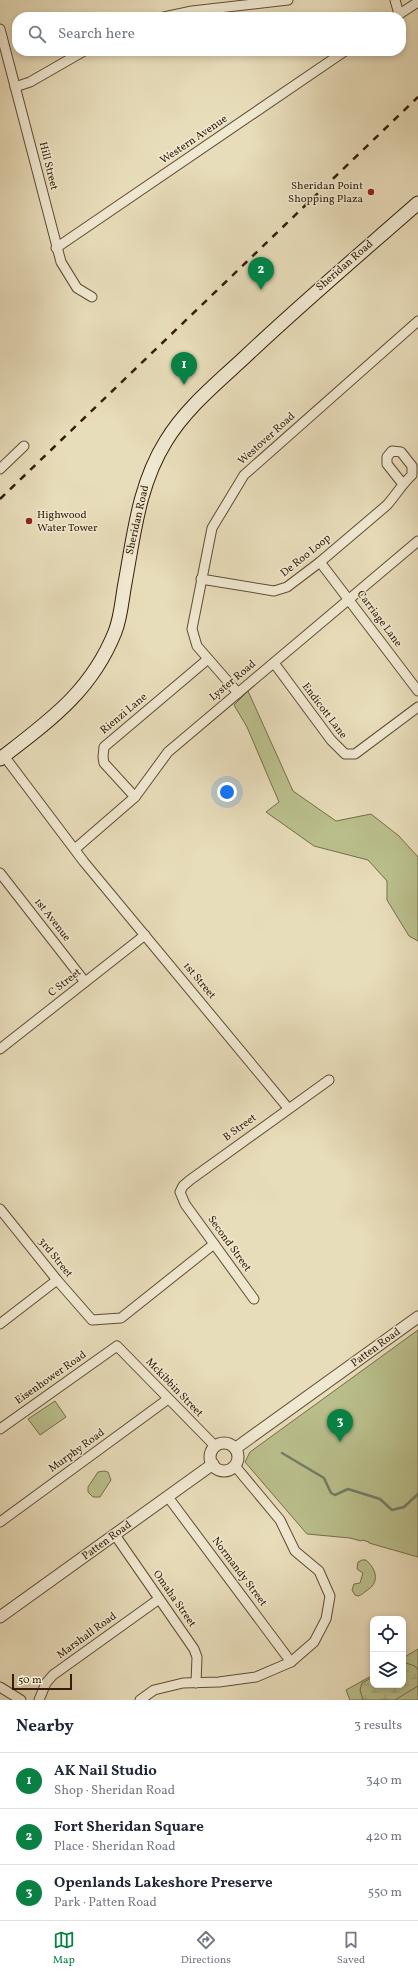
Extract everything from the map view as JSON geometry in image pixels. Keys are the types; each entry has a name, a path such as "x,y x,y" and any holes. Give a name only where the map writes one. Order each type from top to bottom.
{"main road":[{"name":"Sheridan Road","path":"2,758 80,692 105,652 118,620 142,496 157,456 177,424 199,400 262,341 418,203"}],"street":[{"path":"187,12 288,0"},
{"path":"395,0 396,12"},
{"path":"403,12 418,2"},
{"name":"Hill Street","path":"0,29 56,248 61,262 77,288 92,297"},
{"path":"15,87 30,82 75,56"},
{"name":"Western Avenue","path":"56,248 338,56"},
{"name":"Westover Road","path":"238,693 197,646 192,629 212,528 244,475 418,321"},
{"path":"0,469 24,446"},
{"name":"De Roo Loop","path":"201,579 274,591 293,584 386,505 396,495 402,483"},
{"name":"Lyster Road","path":"75,849 135,797 168,752 418,542"},
{"name":"Carriage Lane","path":"320,562 418,691"},
{"name":"Rienzi Lane","path":"135,797 104,763 104,747 208,659"},
{"name":"Endicott Lane","path":"274,663 339,750 345,754 350,755 364,747 418,707"},
{"name":"1st Street","path":"2,758 91,870 288,1108"},
{"name":"1st Avenue","path":"0,873 85,982"},
{"name":"C Street","path":"0,1049 145,935"},
{"name":"B Street","path":"185,1204 180,1192 183,1186 288,1108 329,1080"},
{"name":"Second Street","path":"185,1204 254,1299"},
{"name":"3rd Street","path":"0,1209 57,1280 92,1320 121,1318 214,1244"},
{"path":"0,1324 57,1280"},
{"name":"Patten Road","path":"236,1448 418,1317"},
{"name":"Mckibbin Street","path":"117,1346 215,1446"},
{"name":"Eisenhower Road","path":"0,1429 117,1346"},
{"name":"Murphy Road","path":"0,1522 168,1399"},
{"path":"228,1443 236,1448 239,1457 235,1466 227,1471 222,1471 213,1464 211,1454 215,1446 228,1443"},
{"name":"Patten Road","path":"0,1617 213,1464"},
{"path":"140,1700 154,1690 184,1683 219,1682 256,1677 291,1662 314,1642 326,1619 330,1596 319,1571 295,1551 280,1520 235,1466"},
{"name":"Normandy Street","path":"168,1497 291,1662"},
{"name":"Omaha Street","path":"115,1535 194,1649 197,1657 196,1683"},
{"name":"Marshall Road","path":"39,1700 46,1683 53,1675 159,1599"},
{"path":"0,1688 21,1700"}],"green space":[{"path":"248,691 293,791 336,821 371,814 399,836 418,857 418,941 409,936 387,900 387,881 368,860 314,846 266,812 279,802 247,727 234,705"},
{"path":"418,1330 418,1557 362,1540 307,1534 245,1462 250,1452"},
{"path":"55,1401 66,1417 40,1435 28,1419"},
{"path":"98,1472 108,1472 111,1480 100,1497 93,1497 88,1492 88,1487"},
{"path":"366,1560 373,1568 375,1572 375,1580 370,1588 358,1596 355,1595 352,1590 354,1584 360,1583 363,1573 357,1569 358,1562"},
{"path":"418,1649 418,1700 350,1700 346,1690 370,1677 370,1688 406,1688 406,1656"},
{"path":"406,1663 415,1666 418,1670 418,1686 395,1700 363,1700 360,1690 362,1683 370,1679 370,1688 406,1688"}],"waterway":[{"path":"282,1453 324,1478 331,1493 335,1495 348,1489 380,1499 392,1510 404,1507 418,1494"}],"railway":[{"path":"0,499 418,97"}],"place":[{"name":"Sheridan Point Shopping Plaza","path":"371,192"},
{"name":"Fort Sheridan Square","path":"261,290"},
{"name":"AK Nail Studio","path":"184,385"},
{"name":"Highwood Water Tower","path":"29,521"},
{"name":"Openlands Lakeshore Preserve","path":"340,1442"}]}
